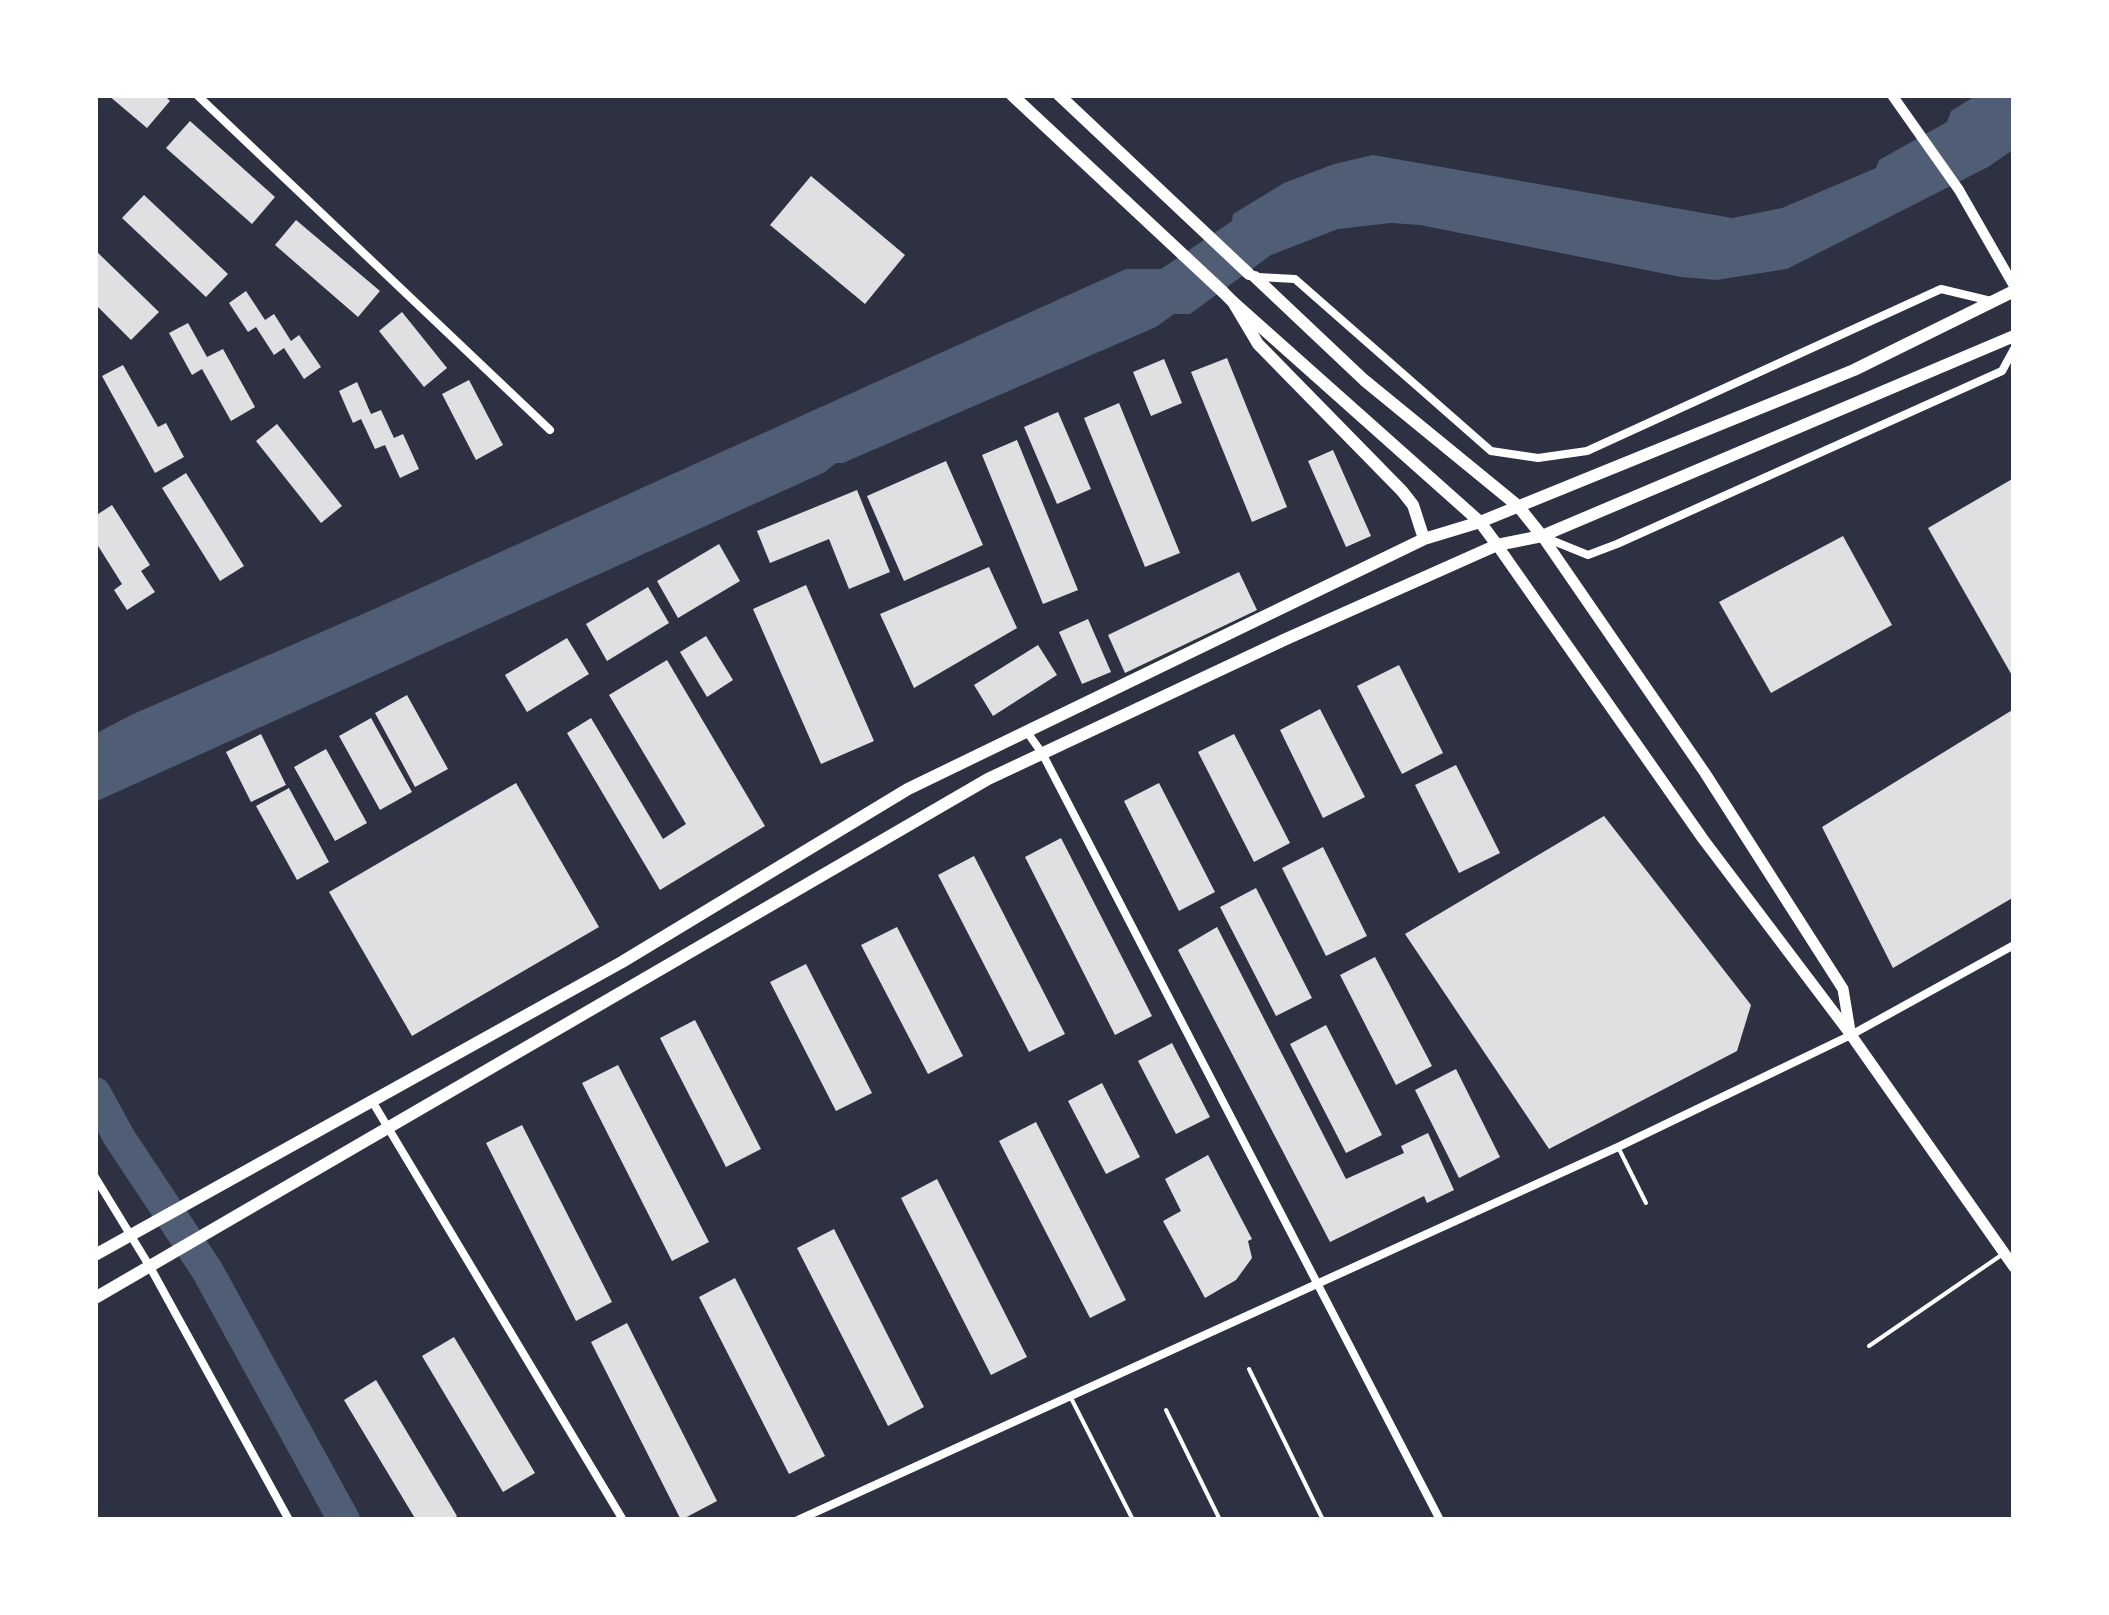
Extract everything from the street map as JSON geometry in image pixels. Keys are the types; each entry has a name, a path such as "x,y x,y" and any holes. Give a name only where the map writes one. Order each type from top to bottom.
{"main road":[{"path":"1012,95 1228,297 1480,522 1703,839 1850,1035 2014,1267"},
{"path":"1059,95 1364,380 1518,506 1706,773 1843,989 1850,1035"},
{"path":"95,1255 622,962 908,789 1424,540 1480,522 1854,370 1995,302 2014,289"},
{"path":"1228,297 1258,344 1413,505 1424,540"},
{"path":"95,1298 988,779 1497,545 1542,536 2014,336"}],"street":[{"path":"197,95 550,430"},
{"path":"1892,95 1959,190 2014,289"},
{"path":"1252,276 1294,279 1491,452 1538,458 1587,451 1941,289 1995,302"},
{"path":"1542,536 1588,556 2002,371 2014,350"},
{"path":"1028,732 1440,1520"},
{"path":"798,1520 1618,1146 1850,1035 2014,945"},
{"path":"372,1100 623,1520"},
{"path":"95,1177 150,1267 289,1520"}],"lane":[{"path":"1618,1146 1646,1203"},
{"path":"1869,1346 2004,1253"},
{"path":"1249,1369 1323,1520"},
{"path":"1070,1396 1133,1520"},
{"path":"1166,1410 1220,1520"}],"water":[{"path":"1977,95 2014,95 2014,149 1988,167 1787,269 1716,280 1681,277 1420,225 1391,223 1338,229 1271,255 1190,314 1174,314 1156,327 836,463 825,472 95,802 95,734 131,715 1126,269 1161,269 1232,221 1233,214 1284,183 1334,164 1373,155 1732,218 1782,208 1876,168 1879,160 1947,122 1951,111"}],"building":[{"path":"108,95 164,95 170,101 147,128"},
{"path":"190,121 275,197 252,224 166,148"},
{"path":"811,176 905,255 865,304 770,225"},
{"path":"144,195 228,274 206,297 122,218"},
{"path":"296,220 380,291 358,317 275,245"},
{"path":"95,250 159,312 131,340 95,304"},
{"path":"246,291 265,320 274,314 291,341 299,335 321,367 304,379 284,348 274,355 256,327 248,332 229,303"},
{"path":"402,312 447,368 424,387 379,331"},
{"path":"188,323 207,357 223,349 255,407 231,421 202,369 192,375 169,333"},
{"path":"1227,358 1287,507 1252,522 1191,372"},
{"path":"1164,359 1182,403 1151,416 1133,372"},
{"path":"123,365 158,427 166,423 184,457 155,473 102,376"},
{"path":"469,380 503,445 476,460 442,394"},
{"path":"357,382 371,414 381,410 394,438 403,434 419,469 400,478 385,445 375,449 361,419 353,423 339,391"},
{"path":"1119,403 1180,553 1145,567 1084,418"},
{"path":"1058,412 1091,489 1057,504 1024,427"},
{"path":"277,424 342,506 321,523 256,441"},
{"path":"1017,440 1078,590 1043,604 982,455"},
{"path":"1333,450 1371,536 1346,547 1308,461"},
{"path":"946,461 983,545 904,581 867,496"},
{"path":"186,473 244,566 220,581 162,488"},
{"path":"2014,478 2014,679 1928,528"},
{"path":"857,490 890,572 849,589 829,539 770,563 757,531"},
{"path":"112,505 150,565 141,571 155,592 127,610 114,590 122,584 95,541 95,516"},
{"path":"1843,536 1892,625 1771,693 1719,602"},
{"path":"719,544 740,581 678,618 657,581"},
{"path":"989,567 1017,628 914,688 880,614"},
{"path":"1239,572 1257,610 1125,673 1108,635"},
{"path":"806,585 874,741 821,764 753,609"},
{"path":"648,587 669,623 607,661 586,624"},
{"path":"1088,619 1111,672 1082,684 1059,632"},
{"path":"706,636 733,680 707,697 680,652"},
{"path":"567,638 589,674 527,712 505,675"},
{"path":"1038,645 1057,675 993,716 974,685"},
{"path":"667,660 765,826 660,890 567,733 591,718 663,839 686,824 609,695"},
{"path":"1399,665 1443,753 1402,774 1357,686"},
{"path":"407,695 448,769 415,787 375,713"},
{"path":"1320,709 1365,797 1323,818 1280,730"},
{"path":"2014,709 2014,897 1893,968 1822,827"},
{"path":"371,718 412,792 380,810 339,736"},
{"path":"261,734 286,785 251,802 226,752"},
{"path":"1234,734 1290,843 1254,862 1198,752"},
{"path":"326,749 367,823 335,841 294,767"},
{"path":"1456,765 1500,853 1459,873 1415,785"},
{"path":"516,783 599,927 412,1036 329,892"},
{"path":"1159,783 1215,892 1179,911 1124,801"},
{"path":"289,788 329,862 297,880 256,806"},
{"path":"1604,816 1751,1005 1737,1051 1549,1149 1405,934"},
{"path":"1061,838 1152,1016 1115,1035 1025,857"},
{"path":"1323,847 1367,936 1326,956 1282,868"},
{"path":"974,856 1065,1034 1029,1052 938,875"},
{"path":"1256,888 1312,998 1276,1016 1220,907"},
{"path":"897,927 963,1056 928,1074 861,945"},
{"path":"1217,927 1346,1179 1404,1153 1401,1146 1428,1133 1454,1190 1427,1203 1424,1196 1330,1242 1178,950"},
{"path":"1375,957 1432,1066 1396,1085 1340,975"},
{"path":"806,964 872,1093 836,1111 770,982"},
{"path":"695,1020 761,1149 726,1167 660,1038"},
{"path":"1326,1025 1382,1135 1346,1153 1290,1044"},
{"path":"1172,1043 1210,1117 1176,1134 1138,1061"},
{"path":"618,1065 709,1242 672,1261 582,1083"},
{"path":"1456,1069 1500,1157 1459,1178 1415,1090"},
{"path":"1102,1083 1140,1157 1106,1174 1068,1101"},
{"path":"1036,1122 1126,1300 1090,1318 999,1141"},
{"path":"522,1125 612,1302 576,1321 486,1143"},
{"path":"1208,1155 1252,1239 1248,1241 1252,1258 1236,1280 1205,1298 1163,1221 1181,1211 1165,1179"},
{"path":"937,1179 1027,1357 991,1375 901,1198"},
{"path":"834,1229 924,1407 888,1426 797,1248"},
{"path":"735,1278 825,1456 789,1474 699,1297"},
{"path":"627,1323 717,1501 681,1520 591,1342"},
{"path":"454,1337 535,1473 503,1492 422,1356"},
{"path":"376,1380 457,1516 451,1520 416,1520 344,1400"}],"waterway":[{"path":"95,1093 119,1137 207,1270 344,1520"}]}
